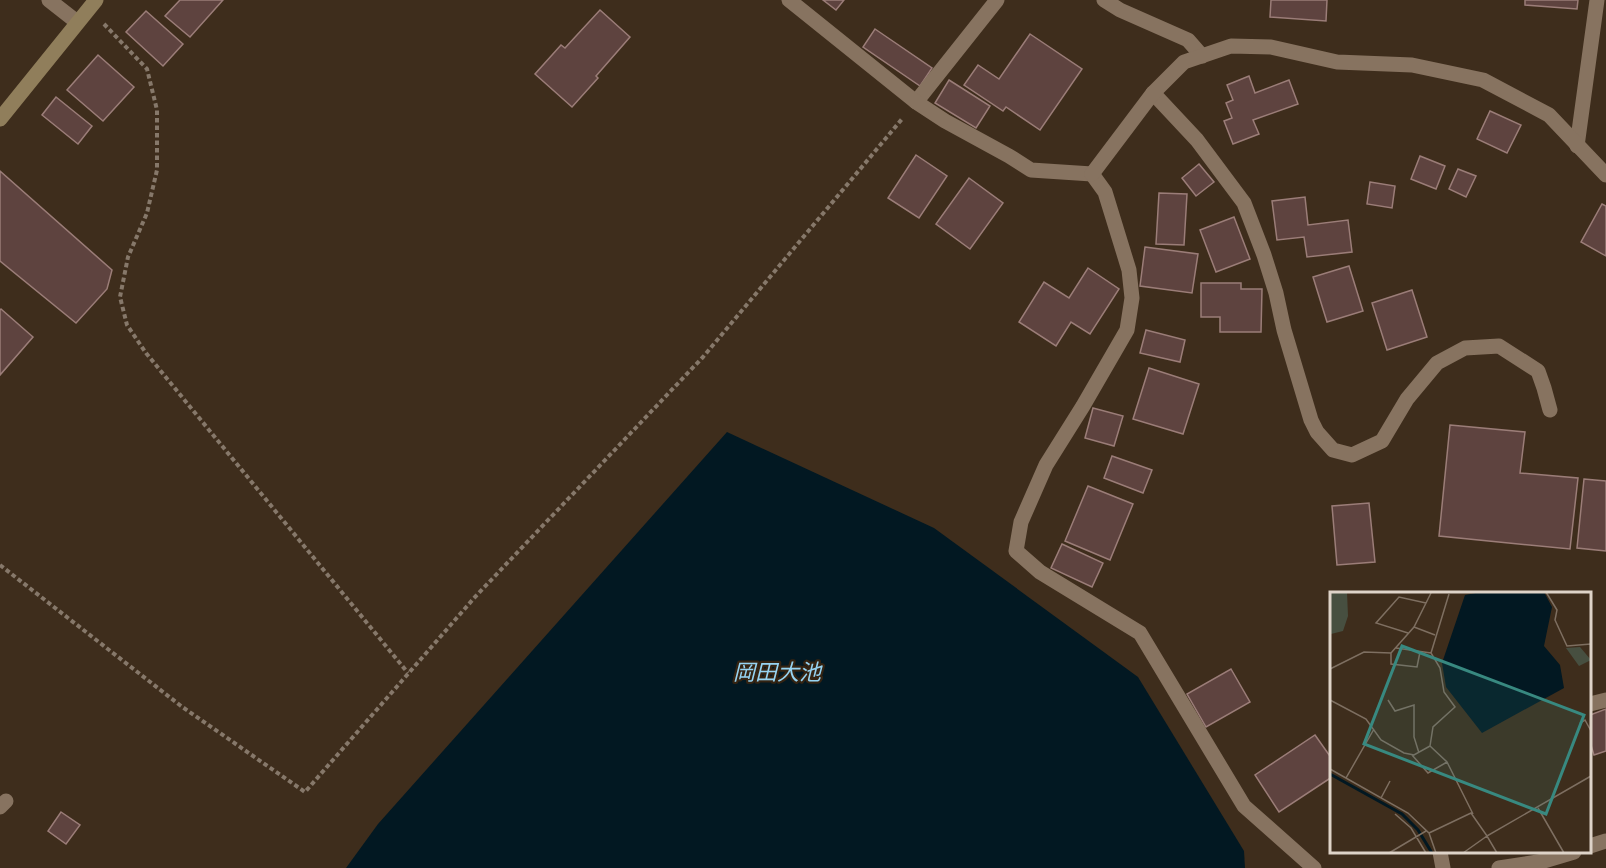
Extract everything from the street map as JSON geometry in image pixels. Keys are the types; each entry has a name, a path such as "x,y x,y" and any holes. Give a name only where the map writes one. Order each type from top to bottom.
{"main road":[{"path":"0,119 92,4"}],"street":[{"path":"49,0 77,22"},
{"path":"789,0 916,102 945,121 1031,170 1092,174"},
{"path":"916,102 997,0"},
{"path":"1104,0 1120,10 1188,40 1202,56"},
{"path":"1577,146 1598,0"},
{"path":"1092,174 1153,93 1184,62 1231,46 1270,46 1337,62 1412,65 1483,80 1549,115 1606,175"},
{"path":"1153,93 1197,140 1244,203 1276,293 1284,330 1311,420 1317,432 1333,450 1352,454 1382,441 1407,399 1437,363 1465,348 1499,346 1538,371 1550,410"},
{"path":"1092,174 1105,192 1129,270 1132,298 1127,330 1046,465 1021,522 1016,551 1040,572 1140,633 1244,806 1314,868"},
{"path":"1591,704 1606,700"},
{"path":"1591,846 1606,841"},
{"path":"1440,853 1443,868"},
{"path":"1499,868 1544,861 1571,853"}],"path":[{"path":"92,4 147,69 158,110 157,170 147,213 128,257 120,297 127,325 146,353 408,673"},
{"path":"0,565 181,706 305,792 475,597 703,357 916,102"}],"water":[{"name":"岡田大池","path":"727,432 934,528 1138,677 1244,851 1245,868 346,868 378,824"}],"building":[{"path":"180,0 223,0 190,37 165,16"},
{"path":"823,0 844,0 836,10"},
{"path":"1271,0 1327,0 1326,21 1270,17"},
{"path":"1525,0 1578,0 1577,9 1525,5"},
{"path":"600,10 630,37 572,107 535,74 561,45 565,48"},
{"path":"146,11 183,44 163,66 126,32"},
{"path":"875,29 932,68 920,86 863,47"},
{"path":"1030,34 1082,69 1040,130 1006,107 1003,111 964,85 978,65 999,79"},
{"path":"98,55 134,87 103,121 67,90"},
{"path":"1249,76 1255,93 1289,80 1298,104 1253,120 1259,134 1233,144 1224,121 1232,118 1226,103 1233,100 1227,85"},
{"path":"949,80 990,106 976,128 935,103"},
{"path":"56,97 92,126 78,144 42,115"},
{"path":"1490,111 1521,125 1507,153 1477,139"},
{"path":"916,155 947,176 919,218 888,198"},
{"path":"1420,156 1445,166 1436,189 1411,179"},
{"path":"1199,164 1214,182 1196,196 1182,178"},
{"path":"1458,169 1476,176 1466,197 1449,189"},
{"path":"0,171 112,270 107,289 76,323 0,261"},
{"path":"969,178 1003,203 970,249 936,224"},
{"path":"1370,182 1395,186 1392,208 1367,204"},
{"path":"1159,193 1187,194 1184,245 1156,244"},
{"path":"1305,197 1308,225 1348,220 1352,252 1307,257 1304,237 1277,240 1272,201"},
{"path":"1602,204 1606,206 1606,256 1581,242"},
{"path":"1234,217 1250,259 1216,272 1200,230"},
{"path":"1145,247 1198,254 1192,293 1140,286"},
{"path":"1349,266 1363,311 1327,322 1313,277"},
{"path":"1088,268 1119,289 1090,334 1071,322 1056,346 1019,322 1044,282 1069,298"},
{"path":"1201,283 1241,283 1241,289 1262,289 1261,332 1220,332 1220,317 1201,317"},
{"path":"1412,290 1427,337 1387,350 1372,303"},
{"path":"0,310 33,337 0,375"},
{"path":"1146,330 1185,340 1180,362 1140,353"},
{"path":"1149,368 1199,384 1183,434 1133,419"},
{"path":"1093,408 1123,416 1114,446 1085,438"},
{"path":"1450,425 1525,432 1520,473 1578,478 1570,549 1439,536"},
{"path":"1112,456 1152,470 1143,493 1104,478"},
{"path":"1584,479 1606,481 1606,551 1577,548"},
{"path":"1088,486 1133,504 1110,560 1065,541"},
{"path":"1369,503 1375,562 1337,565 1332,506"},
{"path":"1062,544 1103,563 1092,587 1051,568"},
{"path":"1231,669 1250,702 1206,727 1187,694"},
{"path":"1606,709 1606,751 1594,755 1591,745 1591,715"},
{"path":"1315,735 1330,756 1330,778 1279,812 1255,775"},
{"path":"61,812 80,825 66,844 48,831"}]}
